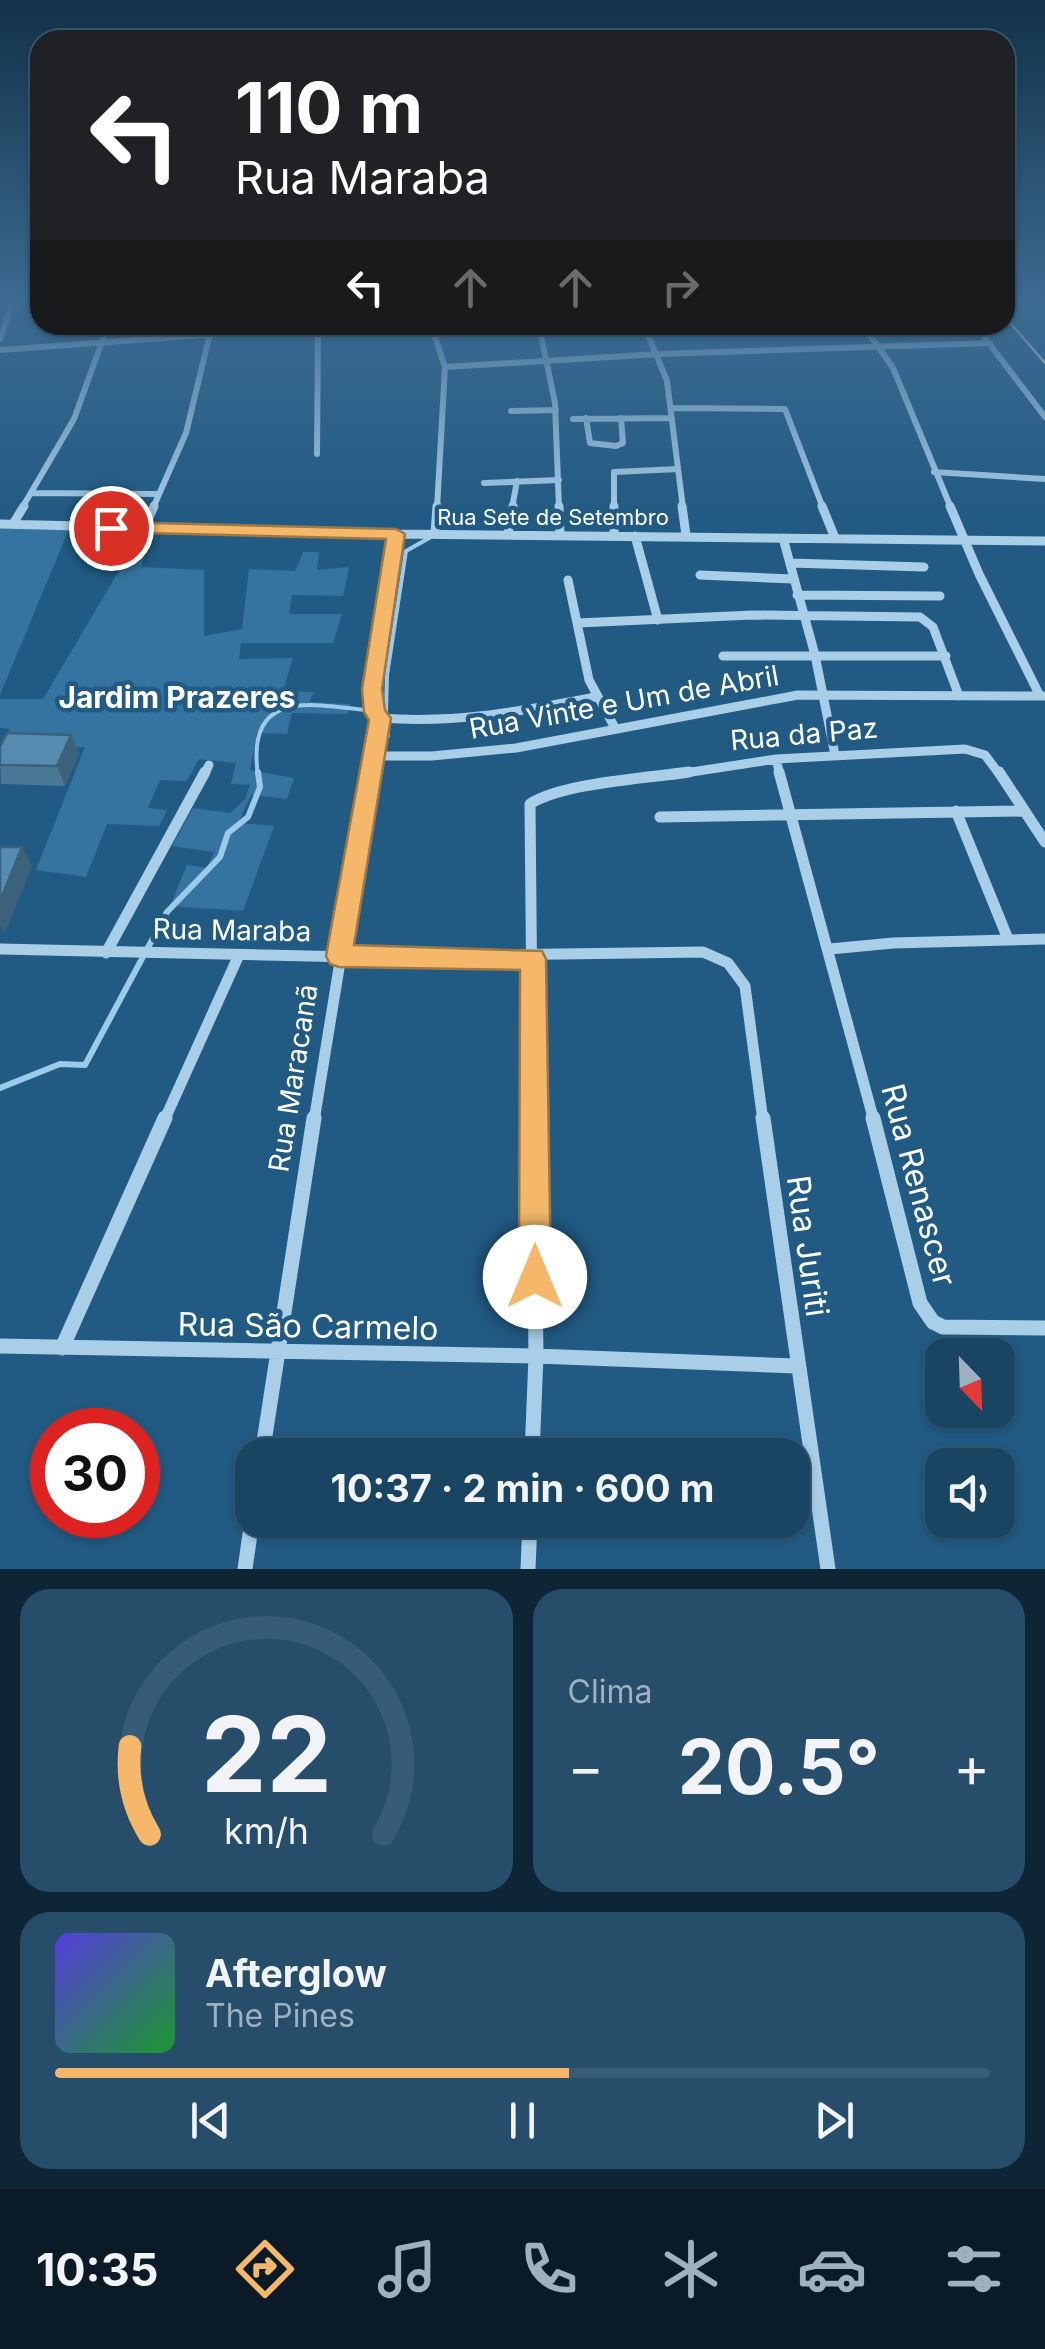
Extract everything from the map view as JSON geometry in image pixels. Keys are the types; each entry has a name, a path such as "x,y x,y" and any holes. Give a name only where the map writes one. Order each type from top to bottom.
{"street":[{"path":"13,524 74,419 91,374"},
{"path":"144,529 186,433 201,374"},
{"path":"317,454 318,374"},
{"path":"435,533 444,374"},
{"path":"552,374 560,536"},
{"path":"663,374 686,535"},
{"path":"895,374 963,537 1043,696"},
{"path":"1014,374 1045,416"},
{"path":"574,418 786,409 835,538"},
{"path":"511,410 556,410"},
{"path":"586,418 590,443 621,444 621,418"},
{"path":"614,535 614,472 678,469"},
{"path":"934,472 1045,480"},
{"path":"484,482 559,480"},
{"path":"508,534 517,482"},
{"path":"32,492 159,494"},
{"name":"Rua Sete de Setembro","path":"0,524 396,534 963,537 1044,542"},
{"name":"Rua Maracanã","path":"265,1438 380,718 375,712 372,689 396,534"},
{"path":"635,536 658,620"},
{"path":"783,538 815,655 835,755"},
{"path":"790,562 924,567"},
{"path":"700,575 792,579"},
{"path":"568,580 585,664 596,696 615,728"},
{"path":"797,595 940,596"},
{"path":"578,623 802,616 920,617 930,622 960,696"},
{"path":"723,656 946,656"},
{"name":"Rua Vinte e Um de Abril","path":"373,756 502,750 750,702 823,693 1043,696"},
{"path":"380,718 434,722 486,718 596,696"},
{"name":"Rua da Paz","path":"533,959 529,809 534,800 566,790 776,759 976,750 994,764 1045,842"},
{"name":"Rua Renascer","path":"776,759 926,1314 942,1327 1045,1328"},
{"path":"106,953 209,765"},
{"path":"956,811 1008,939"},
{"path":"660,817 1024,811"},
{"path":"830,949 1045,940"},
{"name":"Rua Maraba","path":"0,949 238,958 533,959 704,952"},
{"name":"Rua Juriti","path":"704,952 720,956 734,967 745,986 796,1366 828,1569"},
{"path":"62,1348 238,958"},
{"path":"533,959 536,1356 533,1438"},
{"name":"Rua São Carmelo","path":"0,1347 536,1356 796,1366"},
{"path":"245,1569 249,1538"},
{"path":"528,1569 529,1538"}],"shaded area":[{"path":"0,528 69,529 0,695"},
{"path":"142,532 152,532 141,567 204,570 204,636 242,629 249,569 295,571 303,552 319,552 317,570 349,567 343,596 292,595 289,614 342,614 333,643 241,643 239,659 293,658 283,691 314,692 309,702 350,704 348,714 292,713 287,734 257,733 250,770 294,778 287,799 251,795 238,823 274,826 243,911 170,906 187,865 207,868 214,852 172,846 193,808 230,813 245,799 250,785 231,784 236,763 199,759 187,781 160,780 148,808 167,810 159,826 107,824 86,877 36,870 85,747 2,745 10,729 0,728 0,699 43,699"}],"building":[{"path":"7,733 71,735 57,766 0,765 0,747"},
{"path":"0,847 22,847 0,901"}],"waterway":[{"path":"386,712 387,675 406,551 431,537"},
{"path":"258,775 257,745 263,725 276,712 315,705 386,712"},
{"path":"386,712 388,736"},
{"path":"0,1088 60,1064 85,1065 167,912 220,857 228,833 248,817 260,787 258,772"}],"district":[{"name":"Jardim Prazeres","path":"177,697"}],"route":[{"path":"111,528 396,534 372,689 375,712 380,718 339,956 533,959 535,1277"}]}
